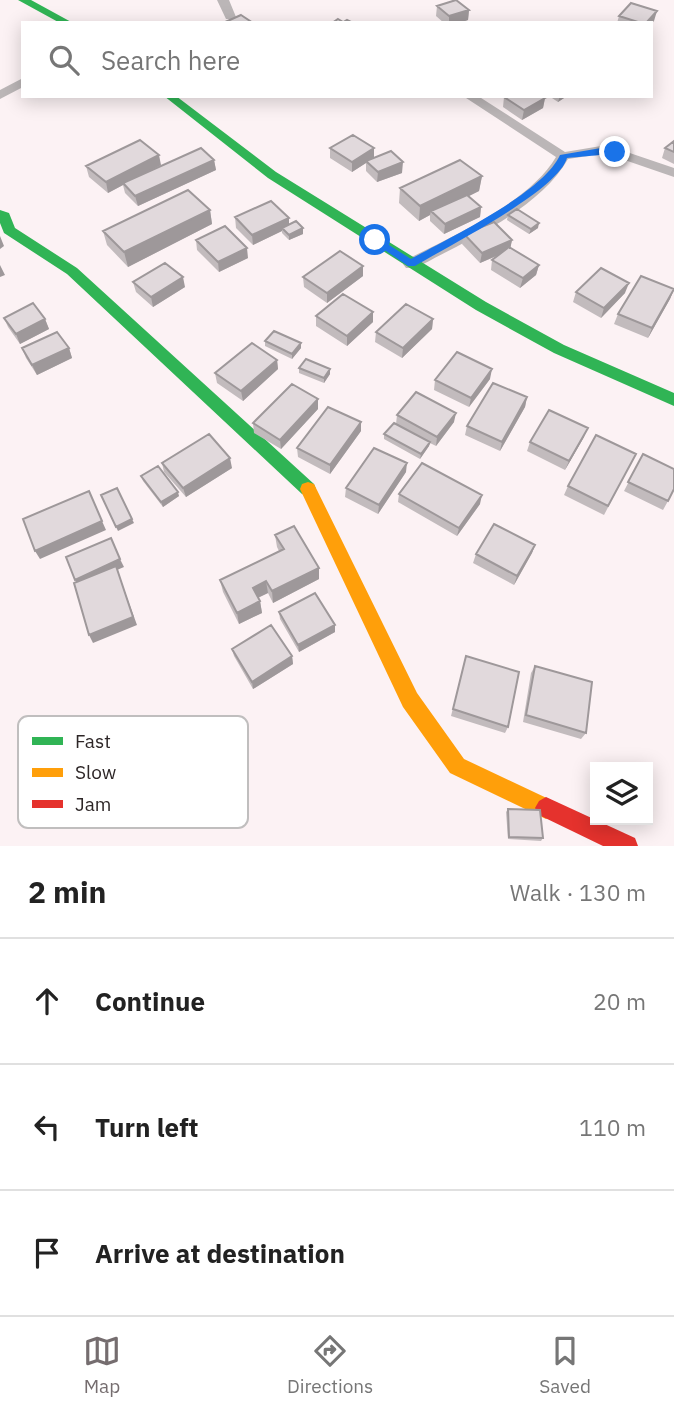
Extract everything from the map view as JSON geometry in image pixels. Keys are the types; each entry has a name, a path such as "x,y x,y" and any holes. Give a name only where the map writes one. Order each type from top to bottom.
{"street":[{"path":"23,0 64,21"},
{"path":"223,0 230,17"},
{"path":"0,95 21,83"},
{"path":"172,98 272,175 411,264 559,349 674,400"},
{"path":"472,98 563,156 601,150 615,152 674,173"},
{"path":"411,264 535,190 561,165 563,156"},
{"path":"0,214 4,216 9,230 72,271 308,489 410,700 457,766 627,846"}],"building":[{"path":"456,0 469,10 449,16 437,6"},
{"path":"631,3 657,11 648,21 635,21 619,16"},
{"path":"241,15 250,21 228,21"},
{"path":"506,98 545,98 524,110"},
{"path":"353,135 374,148 352,162 330,148"},
{"path":"140,140 159,155 106,182 86,166"},
{"path":"674,141 674,152 665,148"},
{"path":"201,148 214,160 135,196 123,183"},
{"path":"391,151 403,162 378,172 366,161"},
{"path":"460,160 482,176 420,206 400,188"},
{"path":"188,190 210,210 124,252 103,231"},
{"path":"467,195 481,207 445,224 431,211"},
{"path":"271,201 289,218 252,235 235,217"},
{"path":"517,209 539,223 531,229 508,215"},
{"path":"296,221 303,228 289,235 282,228"},
{"path":"494,222 512,240 482,253 464,234"},
{"path":"225,226 247,248 218,262 196,240"},
{"path":"509,247 539,265 523,278 492,260"},
{"path":"340,251 363,266 327,293 303,277"},
{"path":"165,263 183,277 151,297 133,282"},
{"path":"601,268 629,283 604,308 576,292"},
{"path":"641,276 674,289 652,328 618,314"},
{"path":"343,294 373,312 347,336 316,316"},
{"path":"33,303 45,319 16,334 4,318"},
{"path":"406,304 433,319 403,348 376,332"},
{"path":"274,331 301,343 292,354 265,341"},
{"path":"57,332 69,348 32,365 22,348"},
{"path":"252,343 277,360 241,391 215,373"},
{"path":"457,352 492,369 471,398 435,380"},
{"path":"306,359 330,369 324,378 299,368"},
{"path":"493,383 527,397 502,442 467,426"},
{"path":"292,384 318,399 280,440 253,423"},
{"path":"416,392 456,413 437,437 397,415"},
{"path":"328,407 361,422 330,465 297,448"},
{"path":"549,410 588,428 569,461 530,442"},
{"path":"394,423 430,442 421,454 384,434"},
{"path":"209,434 230,458 183,488 162,463"},
{"path":"596,435 636,454 608,506 568,486"},
{"path":"374,448 407,463 379,505 346,488"},
{"path":"643,454 674,469 674,489 668,501 628,482"},
{"path":"422,463 482,495 459,528 399,494"},
{"path":"158,466 178,492 161,502 141,476"},
{"path":"117,488 132,519 116,527 101,495"},
{"path":"89,491 102,521 35,551 23,519"},
{"path":"494,524 535,545 517,576 476,554"},
{"path":"294,526 319,568 272,591 266,581 253,588 260,601 237,613 220,580 284,549 275,535"},
{"path":"111,538 120,559 75,580 66,557"},
{"path":"116,566 133,617 89,635 74,583"},
{"path":"315,593 335,625 298,645 279,612"},
{"path":"271,625 292,656 252,682 232,649"},
{"path":"466,656 519,672 508,727 453,709"},
{"path":"535,666 592,682 586,733 526,715"},
{"path":"508,809 540,810 543,838 509,837"}],"traffic: fast":[{"path":"23,0 64,21"},
{"path":"172,98 272,175 481,306 559,349 674,400"},
{"path":"0,214 4,216 9,230 72,271 308,489"}],"traffic: slow":[{"path":"308,489 410,700 457,766 546,808"}],"traffic: jam":[{"path":"546,808 627,846"}],"route":[{"path":"375,240 411,264 535,190 561,165 563,156 601,150 615,152"}]}
